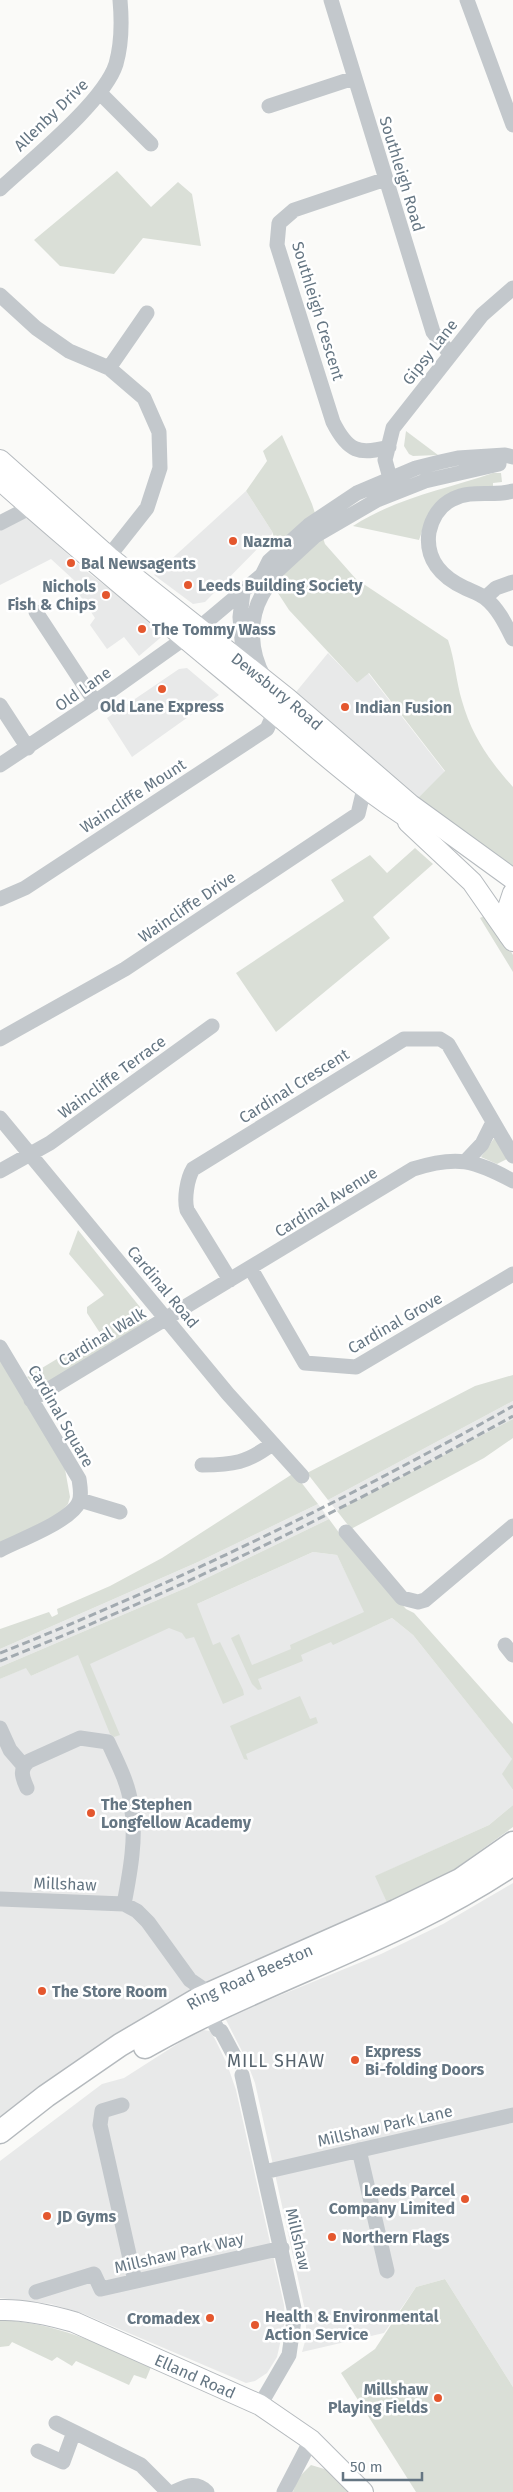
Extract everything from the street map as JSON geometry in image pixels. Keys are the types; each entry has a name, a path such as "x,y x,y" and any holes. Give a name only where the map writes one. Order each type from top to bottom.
{"highway":[{"name":"Ring Road Beeston","path":"0,2149 114,2066 164,2037 209,2004 452,1884 513,1843"},
{"name":"Ring Road Beeston","path":"0,2132 46,2096 120,2045 183,2008 209,2004 410,1924 480,1886 513,1864"}],"main road":[{"name":"Dewsbury Road","path":"0,460 104,562"},
{"name":"Dewsbury Road","path":"0,480 31,507 104,562 192,633 248,691 269,719 358,780 396,812 511,885"},
{"name":"Dewsbury Road","path":"192,633 244,663 411,805 511,885"},
{"path":"244,663 248,691"},
{"path":"396,812 453,862 478,890 511,938"},
{"path":"489,906 490,900 511,885"},
{"path":"511,885 507,911 511,938"},
{"name":"Elland Road","path":"0,2310 14,2309 51,2315 74,2322 260,2405 311,2440 363,2492"}],"street":[{"name":"Allenby Drive","path":"0,189 100,93 115,66 119,49 122,21 120,0"},
{"name":"Southleigh Road","path":"331,0 433,332 450,354"},
{"path":"467,0 513,125"},
{"path":"269,106 354,78"},
{"path":"100,93 151,144"},
{"name":"Southleigh Crescent","path":"386,179 294,210 279,223 277,245 334,422 341,437 353,449 368,452 389,446"},
{"name":"Gipsy Lane","path":"390,478 385,460 393,428 482,315 513,288"},
{"path":"0,295 36,328 69,352 109,368 144,398 159,432 160,468 147,508 104,562"},
{"path":"109,368 147,313"},
{"path":"389,446 405,472 404,488"},
{"path":"266,681 256,660 252,626 258,603 273,581 269,574 269,561 309,525 356,493 390,478 405,472 458,458 513,456"},
{"path":"269,574 316,536 369,504 404,488 513,461"},
{"path":"390,478 404,488"},
{"path":"513,491 466,494 453,498 441,507 431,523 428,540 432,561 443,575 485,598 502,617 513,639"},
{"path":"0,523 31,507"},
{"name":"Old Lane","path":"0,765 95,702 192,633 239,593 269,574"},
{"path":"485,598 496,588 513,582"},
{"path":"243,592 240,617 244,663"},
{"path":"36,612 95,702"},
{"path":"0,704 28,748"},
{"name":"Waincliffe Mount","path":"0,899 25,888 269,719"},
{"name":"Waincliffe Drive","path":"0,1039 125,969 358,814 363,793 358,780"},
{"name":"Waincliffe Terrace","path":"0,1171 31,1155 212,1026"},
{"name":"Cardinal Crescent","path":"230,1280 187,1210 189,1181 193,1169 404,1039 440,1039 448,1044 513,1156"},
{"name":"Cardinal Road","path":"0,1118 166,1319 272,1444 302,1476"},
{"path":"466,1161 482,1144 493,1122"},
{"name":"Cardinal Avenue","path":"166,1319 413,1169 444,1161 466,1161 489,1168 513,1181"},
{"name":"Cardinal Grove","path":"251,1269 305,1363 352,1368 513,1274"},
{"name":"Cardinal Walk","path":"31,1400 166,1319"},
{"name":"Cardinal Square","path":"0,1347 78,1479 80,1500"},
{"path":"202,1465 239,1463 258,1455 272,1444"},
{"path":"0,1550 69,1515 80,1500 120,1512"},
{"path":"346,1532 402,1598 418,1602 425,1600 513,1526"},
{"path":"0,1728 10,1750 23,1766"},
{"path":"27,1788 22,1777 23,1766 28,1761 80,1738 108,1742 121,1769 132,1804 130,1871 124,1904"},
{"name":"Millshaw","path":"0,1899 124,1904 137,1911 148,1922 209,2004 218,2030 221,2031 240,2068 292,2293 294,2324 289,2354 260,2405"},
{"path":"183,2008 190,1995 190,1980"},
{"path":"122,2105 102,2110 100,2125 135,2281"},
{"name":"Millshaw Park Lane","path":"264,2172 513,2115"},
{"path":"360,2150 387,2271"},
{"name":"Millshaw Park Way","path":"36,2292 94,2274 101,2289 282,2248"},
{"path":"56,2423 141,2465 168,2492"},
{"path":"38,2451 63,2462 74,2432"},
{"path":"284,2492 311,2440"},
{"path":"174,2492 192,2485 201,2486 206,2492"}],"shaded area":[{"path":"117,171 151,207 178,182 192,194 201,246 143,238 114,274 60,266 34,240"},
{"path":"406,431 438,455 413,456 409,454 404,446"},
{"path":"282,435 312,504 325,544 356,579 448,640 466,714 482,747 513,787 513,869 418,798 445,771 369,673 357,683 289,610 276,590 273,533 246,491 267,461 263,451"},
{"path":"493,473 501,473 502,482 493,483 493,487 428,514 419,540 353,526 404,501"},
{"path":"246,491 273,533 205,602 193,604 154,575"},
{"path":"27,517 85,570 166,633 139,656 124,637 107,649 90,625 95,618 73,585 76,582 51,559 0,585 0,530"},
{"path":"328,653 357,683 368,673 445,772 418,798 296,692"},
{"path":"187,668 219,695 132,757 107,718 179,669"},
{"path":"415,848 433,864 373,917 390,938 276,1032 236,973 344,901 331,880 370,855 387,873"},
{"path":"488,914 513,955 513,972 480,918"},
{"path":"495,1137 507,1159 497,1164 481,1157"},
{"path":"78,1230 148,1317 147,1322 43,1385 35,1385 27,1377 100,1333 87,1313 87,1307 104,1295 69,1254"},
{"path":"0,1359 65,1469 70,1497 68,1504 58,1515 0,1543"},
{"path":"513,1375 513,1401 328,1500 307,1473 475,1386"},
{"path":"513,1401 513,1419 429,1465 337,1511 328,1500"},
{"path":"513,1419 513,1438 484,1458 351,1529 337,1511"},
{"path":"294,1473 318,1504 198,1562 0,1649 0,1629 49,1612 52,1617 58,1614 57,1609 110,1586 162,1558"},
{"path":"318,1504 329,1519 188,1587 0,1667 0,1649 198,1562"},
{"path":"329,1519 406,1609 414,1613 513,1724 513,1790 502,1774 512,1759 413,1635 392,1618 333,1645 331,1642 301,1655 303,1661 258,1679 262,1689 258,1690 252,1684 231,1638 239,1634 252,1665 291,1649 290,1645 364,1612 337,1555 313,1552 197,1604 213,1645 220,1642 243,1690 244,1695 223,1704 194,1637 186,1639 182,1633 169,1628 90,1664 120,1735 114,1737 110,1734 78,1655 31,1676 26,1668 0,1679 0,1667 188,1587"},
{"path":"313,1552 337,1555 372,1627 392,1618 413,1635 513,1760 503,1774 513,1790 513,1805 489,1825 376,1876 388,1905 0,2121 0,1679 27,1667 31,1676 138,1627 197,1604"},
{"path":"300,1696 310,1719 316,1717 318,1723 246,1754 248,1760 244,1759 230,1726"},
{"path":"513,1805 513,1827 442,1878 388,1905 375,1876 489,1825"},
{"path":"513,1883 513,2387 445,2279 416,2287 384,2333 302,2352 306,2338 306,2315 255,2083 245,2057 225,2018 381,1954 443,1924"},
{"path":"210,2031 216,2041 236,2090 284,2305 285,2321 277,2357 267,2373 255,2381 246,2383 84,2314 51,2304 0,2298 0,2161 102,2084 124,2078 196,2032"},
{"name":"Millshaw Playing Fields","path":"445,2279 513,2387 513,2492 416,2492 341,2373 375,2349 416,2287"},
{"path":"0,2320 40,2325 59,2330 96,2343 151,2367 146,2379 134,2375 129,2385 76,2361 72,2366 57,2357 52,2361 12,2342 9,2346 0,2347"},
{"path":"311,2465 331,2471 350,2492 293,2492 298,2478"}],"railway":[{"path":"0,1653 131,1598 261,1538 325,1507 513,1406"},
{"path":"0,1661 131,1607 261,1547 325,1516 513,1416"}],"place":[{"name":"Nazma","path":"233,541"},
{"name":"Bal Newsagents","path":"71,563"},
{"name":"Leeds Building Society","path":"188,585"},
{"name":"Nichols Fish & Chips","path":"106,595"},
{"name":"The Tommy Wass","path":"142,629"},
{"name":"Old Lane Express","path":"162,689"},
{"name":"Indian Fusion","path":"345,707"},
{"name":"The Stephen Longfellow Academy","path":"91,1813"},
{"name":"The Store Room","path":"42,1991"},
{"name":"Express Bi-folding Doors","path":"355,2060"},
{"name":"Leeds Parcel Company Limited","path":"465,2199"},
{"name":"JD Gyms","path":"47,2216"},
{"name":"Northern Flags","path":"332,2237"},
{"name":"Cromadex","path":"210,2318"},
{"name":"Health & Environmental Action Service","path":"255,2325"},
{"name":"Millshaw Playing Fields","path":"438,2398"}],"district":[{"name":"MILL SHAW","path":"276,2061"}]}
